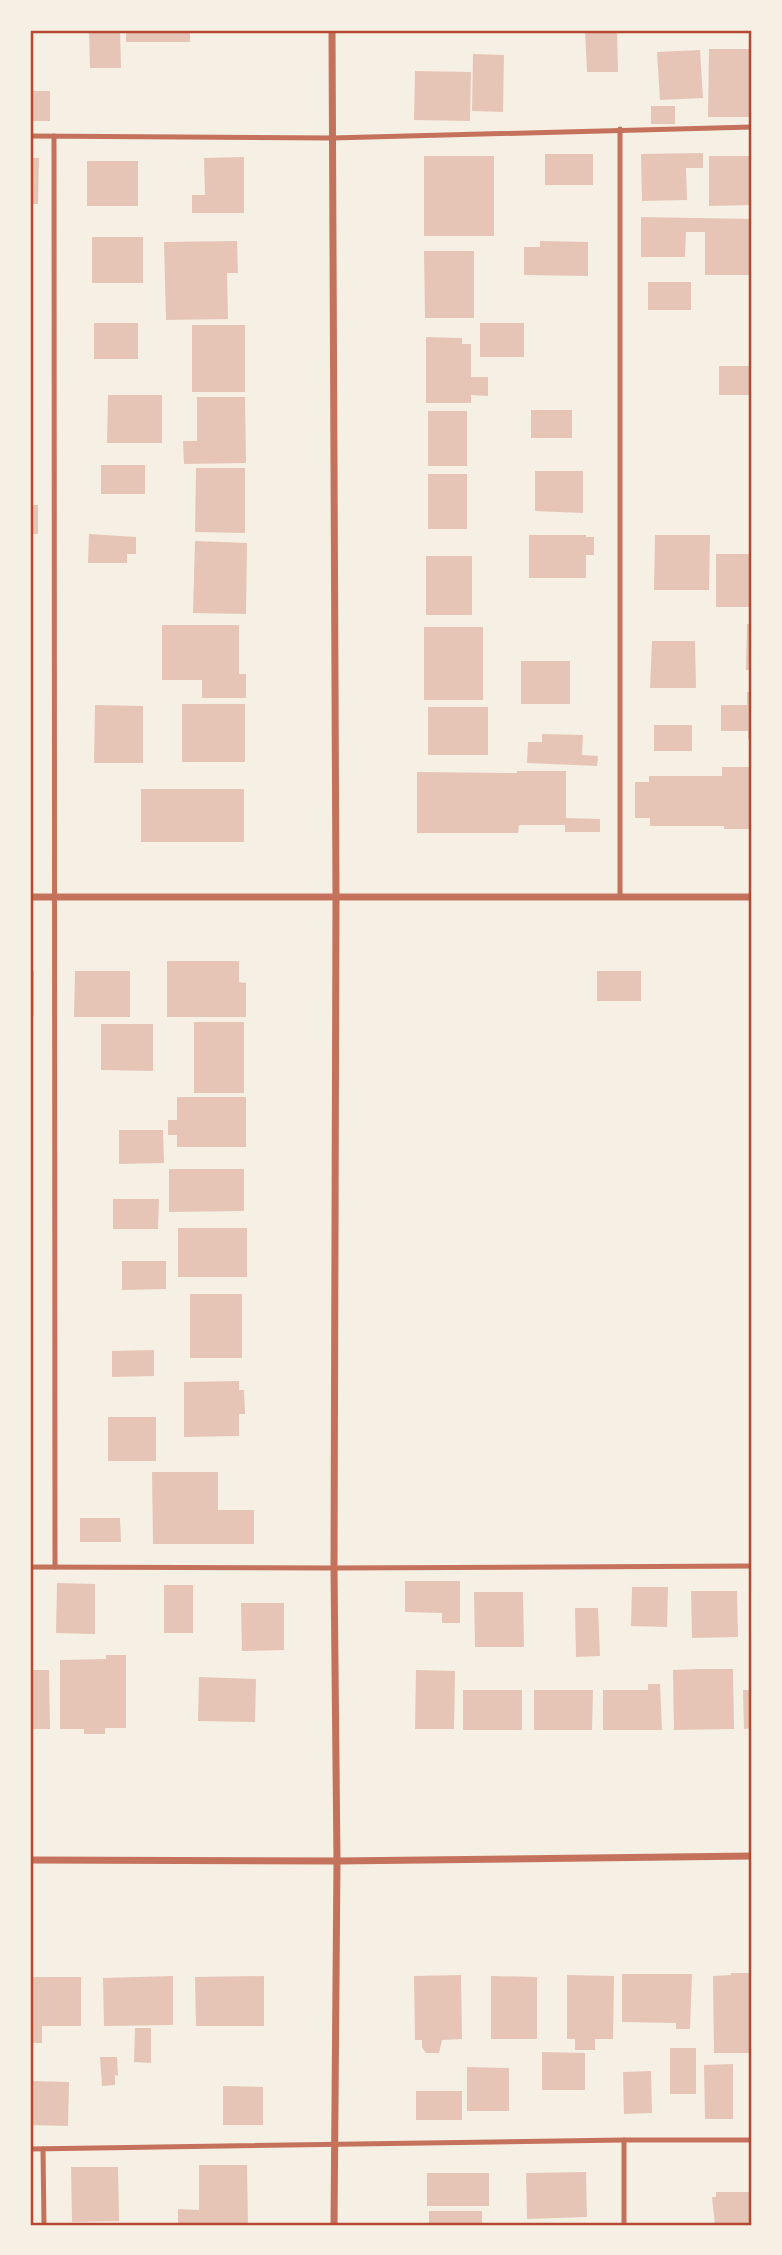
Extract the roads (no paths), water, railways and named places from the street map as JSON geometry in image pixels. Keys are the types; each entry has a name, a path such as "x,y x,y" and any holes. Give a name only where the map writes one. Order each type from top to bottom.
{"street":[{"path":"332,30 334,1568 337,1861 334,2225"},
{"path":"30,897 752,897"},
{"path":"30,1860 337,1861 752,1856"}],"lane":[{"path":"30,136 332,138 752,127"},
{"path":"620,129 620,897"},
{"path":"54,136 55,1567"},
{"path":"30,1567 752,1566"},
{"path":"624,2140 624,2225"},
{"path":"30,2149 752,2140"},
{"path":"43,2149 44,2225"}]}
